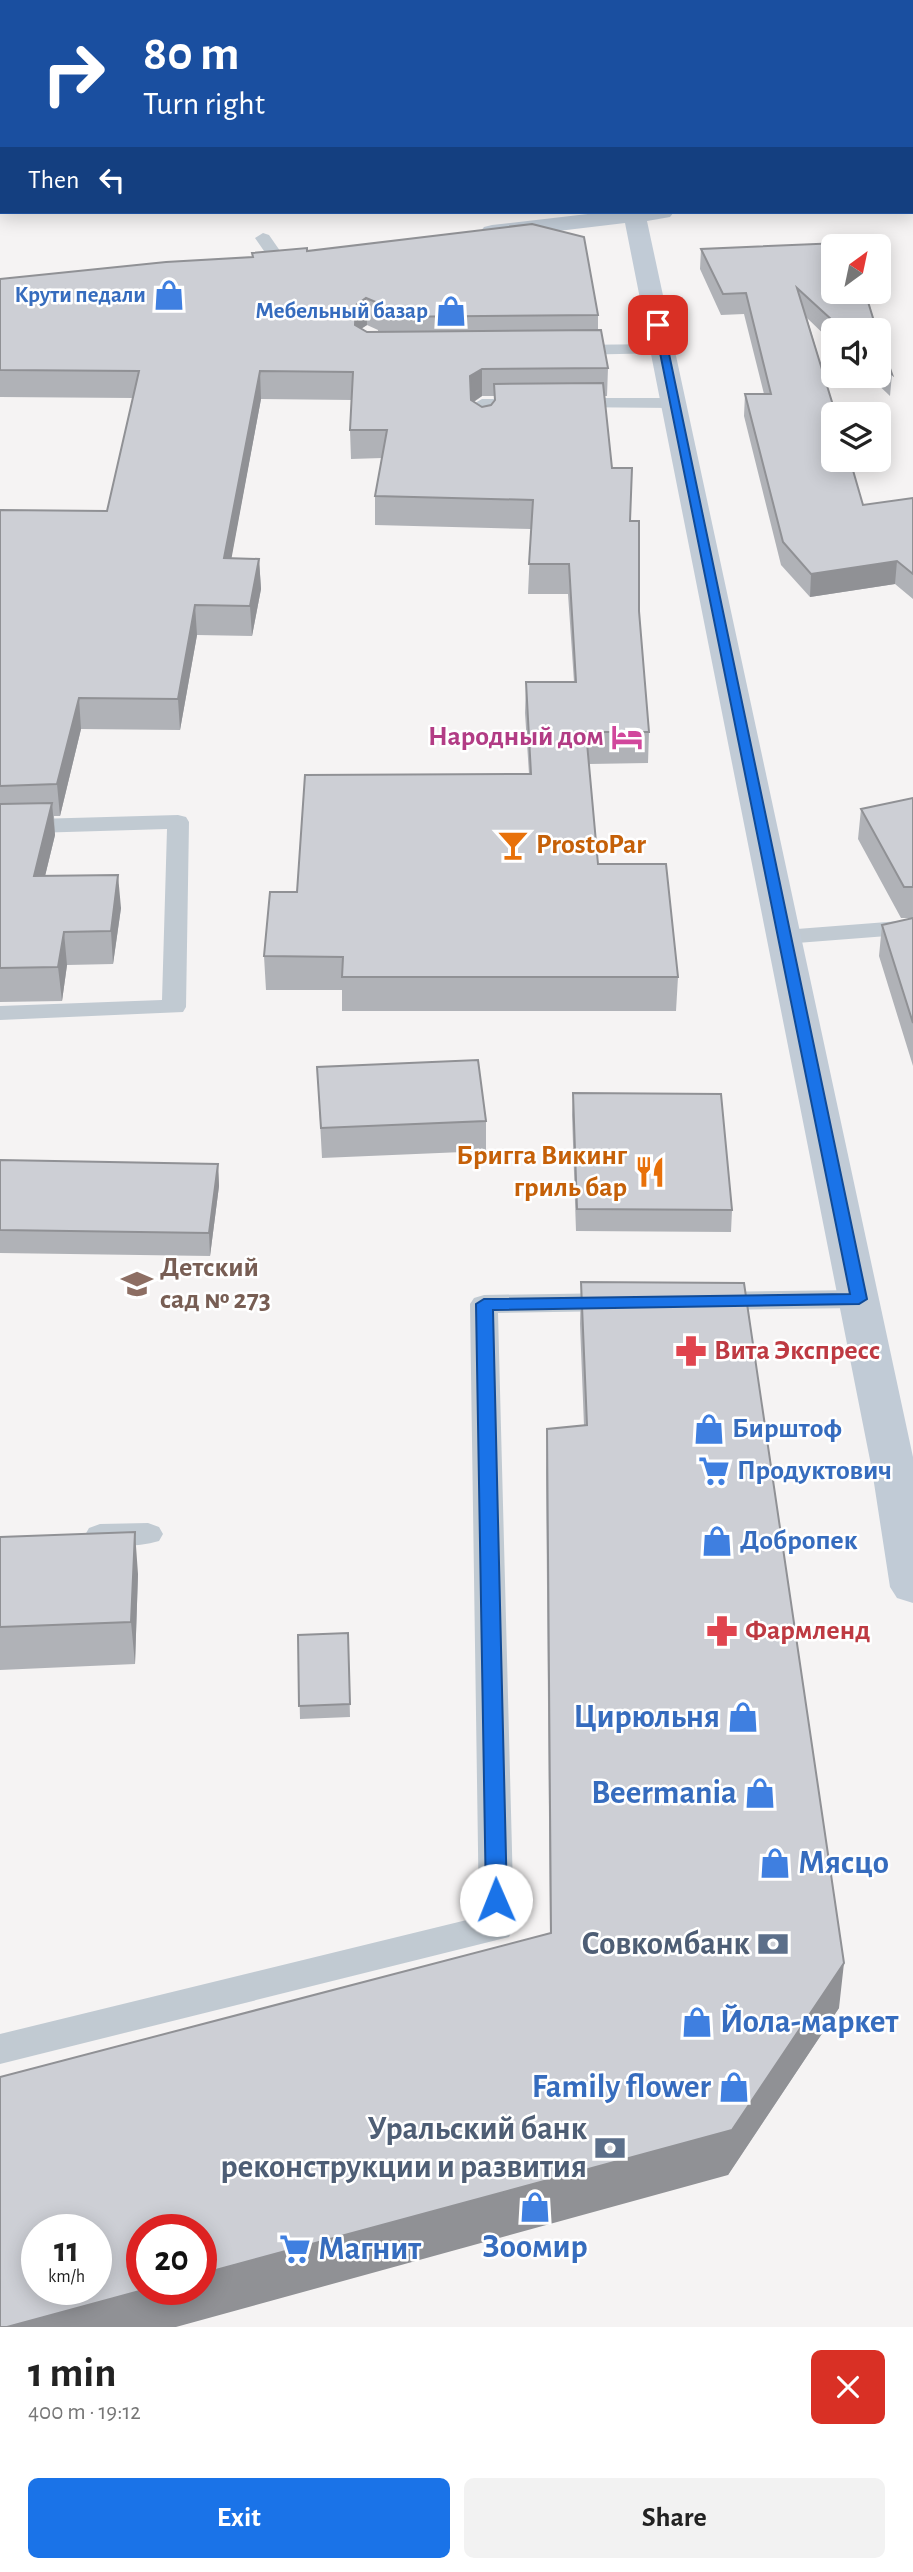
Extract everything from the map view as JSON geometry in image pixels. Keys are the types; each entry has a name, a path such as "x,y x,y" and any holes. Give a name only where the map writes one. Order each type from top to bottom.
{"main road":[{"path":"469,235 636,214"},
{"path":"644,214 663,349 784,937 859,1299 903,1467 913,1587"},
{"path":"249,261 304,255"}],"lane":[{"path":"263,238 277,258"},
{"path":"547,350 663,349"},
{"path":"482,428 482,404 674,403"},
{"path":"0,827 178,822 174,1007 0,1013"},
{"path":"784,937 913,927"},
{"path":"688,1301 859,1299"},
{"path":"0,2049 497,1927 484,1304 647,1302"},
{"path":"67,1536 148,1534"}],"building":[{"path":"532,224 584,237 598,315 378,317 378,303 366,298 356,305 355,325 367,332 601,330 608,368 482,369 470,376 471,400 482,407 491,405 495,400 494,384 603,383 612,468 632,468 630,521 639,521 639,611 649,732 586,732 598,864 666,864 678,977 342,977 343,957 264,956 270,892 297,892 305,775 531,774 526,682 576,682 569,564 529,564 533,500 375,496 387,430 350,430 353,372 260,371 224,558 259,559 250,606 195,605 178,699 79,698 57,784 0,786 0,510 107,511 139,371 0,370 0,279 166,262 253,257 252,253 307,248 307,251"},
{"path":"821,244 821,304 869,304 873,318 830,318 797,288 821,366 821,388 828,388 832,402 821,402 821,472 853,472 863,505 913,498 913,574 897,561 811,574 783,542 745,394 771,394 746,293 723,294 701,249"},
{"path":"913,798 913,887 904,887 861,809"},
{"path":"52,803 34,876 118,875 111,931 64,932 58,967 0,968 0,804"},
{"path":"913,918 913,1023 882,925"},
{"path":"478,1060 486,1121 321,1128 317,1067"},
{"path":"573,1093 721,1094 732,1210 577,1209"},
{"path":"0,1160 218,1164 209,1233 0,1230"},
{"path":"581,1282 744,1283 844,1963 732,2130 217,2270 217,2214 126,2214 126,2295 112,2298 112,2214 21,2214 21,2305 88,2305 0,2327 0,2077 551,1933 547,1429 587,1425"},
{"path":"135,1532 131,1622 0,1627 0,1537"},
{"path":"348,1633 350,1704 299,1706 298,1635"}],"place":[{"name":"Крути педали","path":"169,295"},
{"name":"Мебельный базар","path":"451,311"},
{"name":"Народный дом","path":"627,737"},
{"name":"ProstoPar","path":"513,845"},
{"name":"Бригга Викинг гриль бар","path":"650,1172"},
{"name":"Детский сад № 273","path":"137,1284"},
{"name":"Вита Экспресс","path":"691,1351"},
{"name":"Бирштоф","path":"709,1429"},
{"name":"Продуктович","path":"714,1471"},
{"name":"Добропек","path":"717,1541"},
{"name":"Фармленд","path":"722,1631"},
{"name":"Цирюльня","path":"743,1717"},
{"name":"Beermania","path":"760,1793"},
{"name":"Мясцо","path":"775,1863"},
{"name":"Совкомбанк","path":"773,1944"},
{"name":"Йола-маркет","path":"697,2022"},
{"name":"Family flower","path":"734,2087"},
{"name":"Уральский банк реконструкции и развития","path":"610,2148"},
{"name":"Зоомир","path":"535,2207"},
{"name":"Магнит","path":"295,2249"}],"route":[{"path":"496,1900 484,1304 859,1299 658,325"}]}
